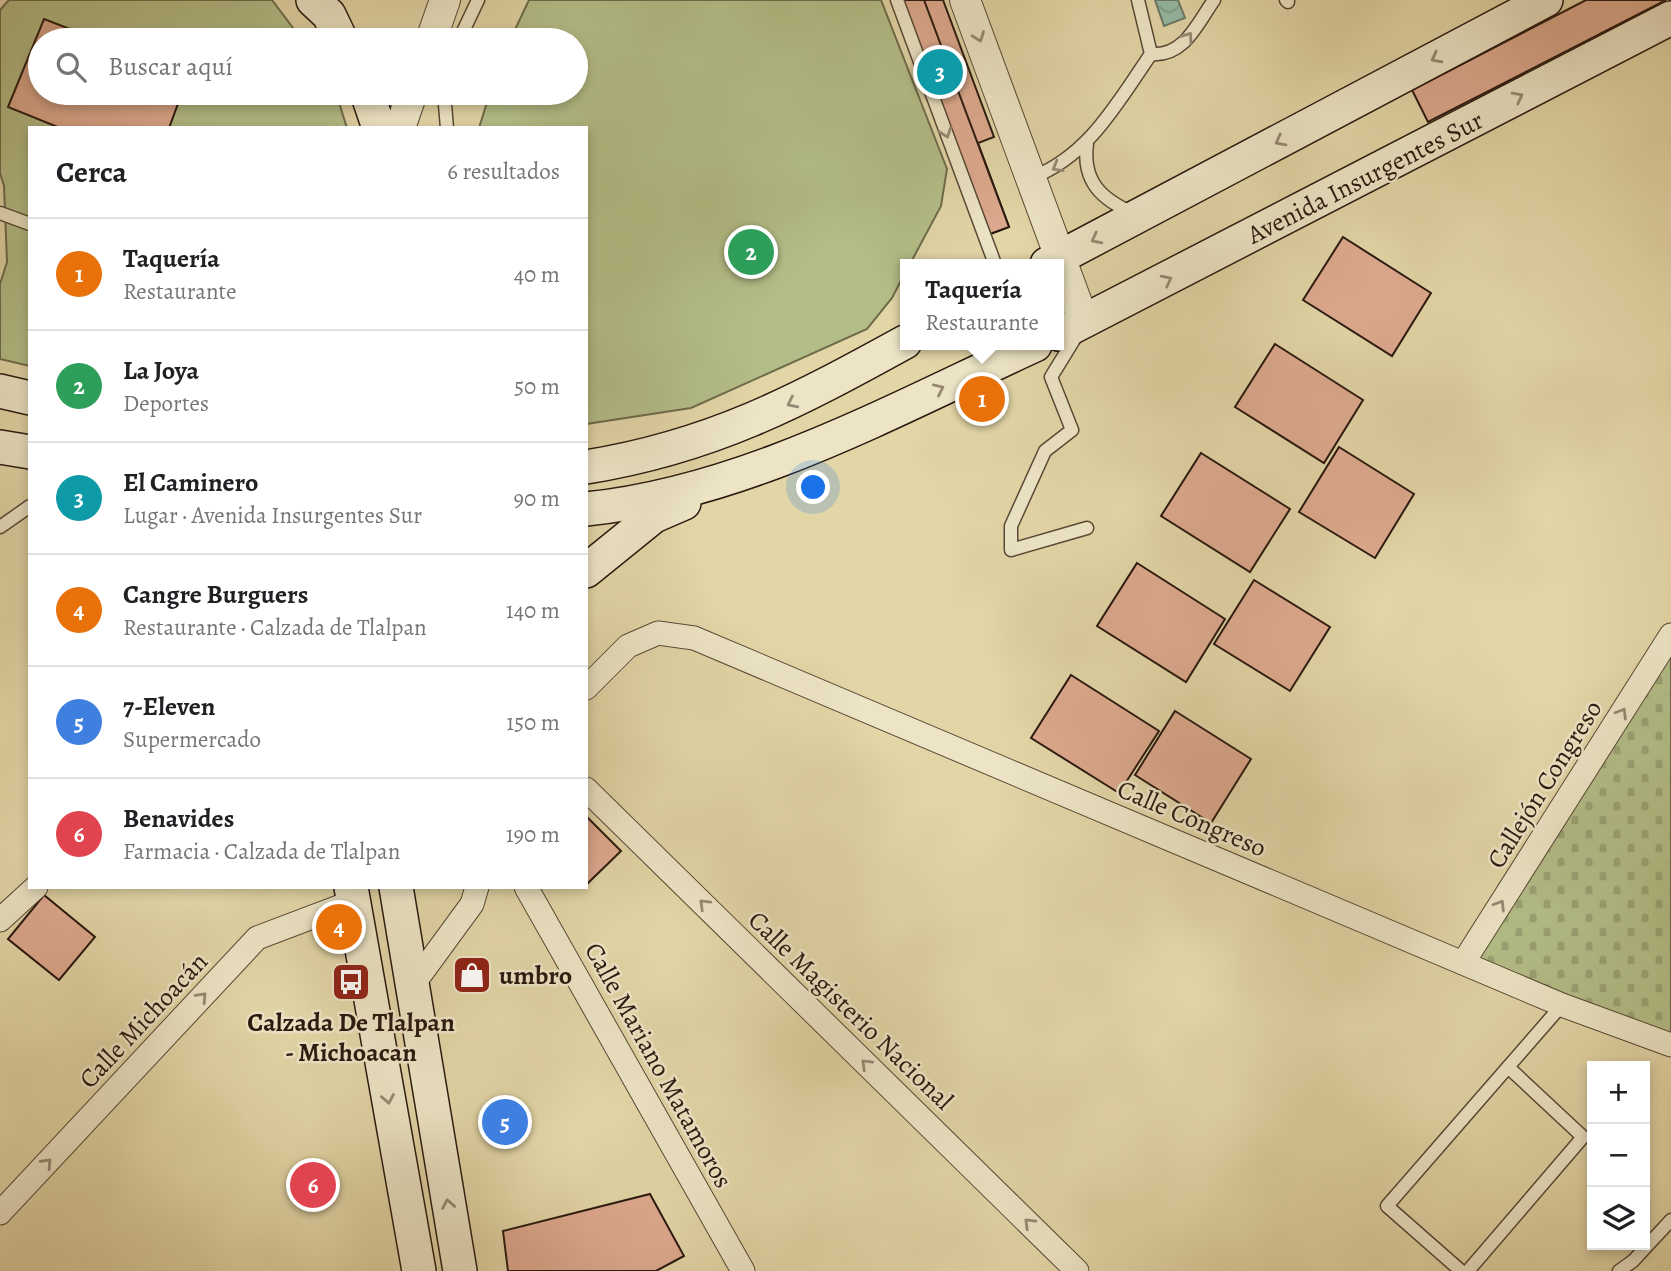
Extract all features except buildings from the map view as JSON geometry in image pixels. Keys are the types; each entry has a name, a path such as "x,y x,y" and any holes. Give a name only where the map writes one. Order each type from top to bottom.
{"main road":[{"path":"313,0 329,15 335,28"},
{"path":"1058,259 1546,0"},
{"name":"Avenida Insurgentes Sur","path":"1067,325 1671,18"},
{"path":"371,105 378,126"},
{"path":"588,467 653,454 730,431 789,405 900,345"},
{"path":"588,570 654,516 1024,350"},
{"path":"0,391 28,398"},
{"path":"588,509 671,495 745,474"},
{"path":"396,889 400,928 460,1271"},
{"path":"400,928 413,889"},
{"path":"351,895 419,1271"}],"street":[{"path":"435,28 445,0"},
{"path":"965,0 1031,178 1053,259"},
{"path":"401,126 408,105"},
{"name":"Calle Congreso","path":"588,686 628,646 658,633 694,638 1562,1005 1671,1045"},
{"name":"Callejón Congreso","path":"1463,963 1671,635"},
{"name":"Calle Magisterio Nacional","path":"588,791 1077,1271"},
{"path":"0,920 34,889"},
{"path":"412,986 472,904 476,889"},
{"name":"Calle Mariano Matamoros","path":"527,889 743,1271"},
{"name":"Calle Michoacán","path":"0,1213 257,938 351,895"}],"lane":[{"path":"465,28 478,0"},
{"path":"897,0 993,259"},
{"path":"1031,178 1049,172 1084,151 1151,54 1138,0"},
{"path":"1151,54 1165,55 1180,48 1214,0"},
{"path":"445,105 447,126"},
{"path":"1084,151 1093,187 1116,206 1141,216"},
{"path":"0,213 28,223"},
{"path":"1059,350 1051,377 1072,430 1045,451 1011,526 1011,550 1087,528"},
{"path":"0,527 28,507"},
{"path":"1461,1271 1387,1206 1562,1005"},
{"path":"1468,1271 1583,1137 1508,1067"},
{"path":"1619,1271 1633,1261 1671,1220"}],"green space":[{"path":"9,0 272,0 293,28 28,28 28,105 340,105 346,126 28,126 28,366 0,359 0,284 7,262 4,186 0,173 0,10"},
{"path":"529,0 881,0 947,169 941,206 913,259 900,259 900,283 892,298 867,329 691,408 588,424 588,126 480,126 486,105 588,105 588,28 516,28"},
{"path":"1671,648 1671,1042 1472,963"}],"water":[{"path":"1155,0 1178,0 1185,18 1164,26"}],"place":[{"name":"El Caminero","path":"940,72"},
{"name":"La Joya","path":"751,252"},
{"name":"Taquería","path":"982,399"},
{"name":"Cangre Burguers","path":"339,927"},
{"name":"umbro","path":"472,975"},
{"name":"Calzada De Tlalpan - Michoacan","path":"351,982"},
{"name":"7-Eleven","path":"505,1122"},
{"name":"Benavides","path":"313,1185"}]}
